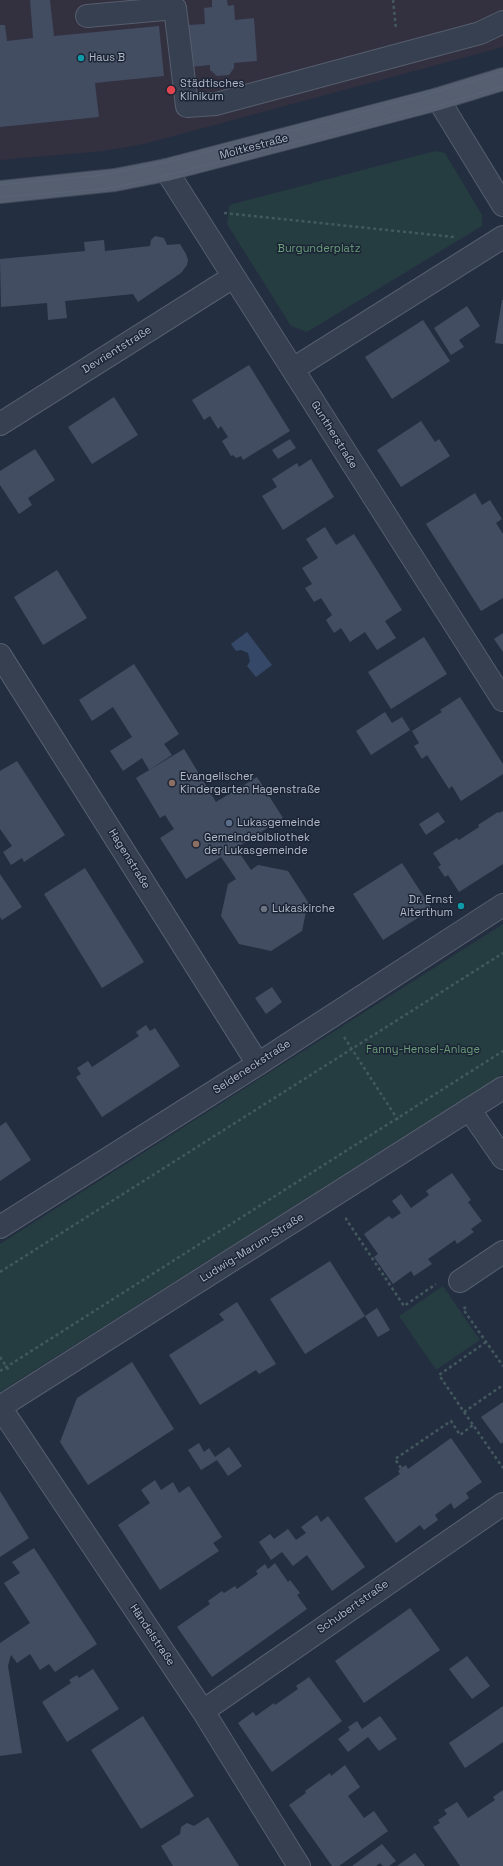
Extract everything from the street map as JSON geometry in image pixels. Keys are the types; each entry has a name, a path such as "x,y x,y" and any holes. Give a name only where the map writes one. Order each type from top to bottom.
{"main road":[{"name":"Moltkestraße","path":"0,192 115,180 166,170 438,99 503,79"}],"street":[{"path":"87,16 175,8 187,106 216,104 263,92 480,33 503,22"},
{"path":"438,99 503,205"},
{"name":"Guntherstraße","path":"166,170 503,700"},
{"path":"293,369 497,246"},
{"name":"Devrientstraße","path":"0,424 233,277"},
{"name":"Hagenstraße","path":"0,655 258,1064"},
{"name":"Seldeneckstraße","path":"0,1227 258,1064 503,906"},
{"name":"Ludwig-Marum-Straße","path":"0,1407 503,1088"},
{"path":"469,1109 503,1158"},
{"path":"460,1281 503,1252"},
{"name":"Händelstraße","path":"0,1407 203,1711 299,1866"},
{"name":"Schubertstraße","path":"203,1711 503,1504"}],"path":[{"path":"190,208 462,238 497,246"},
{"path":"0,1272 503,953"},
{"path":"331,1016 414,1144"},
{"path":"0,1371 503,1051"},
{"path":"351,1215 346,1219 404,1306 436,1283"},
{"path":"459,1303 503,1366"},
{"path":"463,1309 469,1305"},
{"path":"486,1342 439,1375 503,1468"},
{"path":"464,1412 503,1385"},
{"path":"401,1468 395,1459 450,1421 460,1434 473,1425"}],"shaded area":[{"name":"Städtisches Klinikum","path":"0,0 503,0 503,47 144,144 104,151 0,160"}],"green space":[{"name":"Burgunderplatz","path":"435,151 445,153 482,215 482,226 307,332 291,326 227,224 229,205"},
{"name":"Fanny-Hensel-Anlage","path":"503,924 503,1074 0,1392 0,1244"},
{"path":"443,1286 480,1340 436,1370 399,1316"}],"water":[{"path":"247,632 272,665 256,677 247,666 250,661 248,653 241,650 236,651 231,644"}],"building":[{"name":"Haus B","path":"30,0 50,0 54,36 159,26 164,76 95,83 99,117 0,127 0,25 5,25 7,41 33,38"},
{"path":"212,0 227,0 228,6 234,5 235,20 254,18 257,61 234,63 234,68 229,75 217,76 210,70 210,65 191,67 187,25 205,24 204,8 212,7"},
{"path":"155,236 164,238 167,245 180,244 188,260 187,265 181,273 138,302 133,294 65,301 67,318 48,320 47,303 1,307 0,259 85,251 84,242 104,240 105,251 150,246 151,240"},
{"path":"503,300 503,344 495,343"},
{"path":"467,306 480,326 459,340 464,347 451,355 434,328"},
{"path":"423,320 450,361 392,399 365,357"},
{"path":"249,365 290,431 243,460 241,456 236,458 233,455 231,456 222,441 228,437 221,426 218,429 210,416 204,420 192,400"},
{"path":"114,397 138,435 92,464 68,427"},
{"path":"421,421 435,442 439,439 450,456 401,487 377,450"},
{"path":"290,439 296,448 278,459 272,450"},
{"path":"35,449 55,480 28,498 32,505 19,514 0,485 0,471"},
{"path":"311,459 334,497 283,530 262,496 277,487 272,479 297,463 299,467"},
{"path":"475,493 482,505 490,500 502,519 496,523 503,534 503,598 481,611 426,524"},
{"path":"325,527 336,545 354,534 402,610 385,621 396,638 377,650 365,632 350,642 341,628 334,633 326,620 332,615 321,598 314,602 305,588 312,584 302,568 318,558 306,539"},
{"path":"57,570 87,618 43,645 14,597"},
{"path":"503,633 503,652 494,639"},
{"path":"424,637 447,674 391,709 368,672"},
{"path":"134,664 179,734 164,744 172,755 149,770 142,758 123,771 110,751 132,737 113,707 92,721 79,700"},
{"path":"460,697 503,764 503,774 461,801 452,786 449,789 427,755 422,759 414,746 419,743 412,731 442,712 440,710"},
{"path":"385,712 392,723 402,717 410,730 371,755 356,731"},
{"path":"184,749 216,802 257,777 283,818 236,848 251,870 258,865 288,871 308,902 302,931 271,951 239,944 221,916 228,884 236,879 221,857 186,879 160,838 174,829 165,815 160,818 136,778"},
{"path":"17,761 65,835 24,862 22,858 11,865 3,852 12,846 0,829 0,771"},
{"path":"503,811 503,864 459,892 448,875 445,877 438,867 441,865 433,853 457,838 459,840 479,827 478,825 498,812"},
{"path":"438,812 445,822 426,835 419,824"},
{"path":"402,863 432,909 383,940 353,894"},
{"path":"85,868 144,962 102,988 44,894"},
{"path":"0,874 22,907 2,920 0,917"},
{"path":"272,987 282,1002 266,1014 255,998"},
{"path":"146,1025 150,1031 155,1028 180,1066 102,1117 76,1077 81,1074 77,1068 88,1061 92,1067 139,1036 136,1032"},
{"path":"6,1122 31,1160 0,1181 0,1126"},
{"path":"452,1173 471,1200 468,1202 482,1221 471,1229 474,1232 457,1244 455,1240 428,1259 432,1264 414,1276 411,1271 393,1284 374,1257 378,1254 364,1234 389,1216 392,1219 401,1213 392,1201 401,1194 411,1208 429,1195 426,1191"},
{"path":"330,1261 365,1316 305,1354 270,1299"},
{"path":"237,1302 276,1364 259,1374 256,1370 200,1405 169,1355 224,1320 219,1314"},
{"path":"377,1308 390,1330 378,1337 365,1316"},
{"path":"132,1362 174,1429 88,1485 60,1442 77,1398"},
{"path":"503,1402 503,1442 501,1444 481,1417"},
{"path":"451,1438 482,1482 466,1493 469,1498 454,1509 451,1503 435,1515 438,1520 424,1530 420,1525 396,1543 364,1498 400,1474 398,1471 401,1468 406,1465 408,1469"},
{"path":"199,1443 204,1452 209,1448 215,1457 229,1447 242,1466 228,1476 217,1460 201,1470 188,1450"},
{"path":"155,1480 161,1490 173,1482 179,1493 189,1486 222,1537 213,1543 219,1551 160,1590 118,1525 150,1503 141,1490"},
{"path":"0,1491 29,1538 0,1557"},
{"path":"317,1515 321,1522 328,1516 365,1567 332,1591 307,1555 293,1566 282,1552 271,1560 259,1542 270,1534 274,1539 288,1529 296,1540 306,1533 301,1527"},
{"path":"34,1548 97,1644 55,1672 49,1664 40,1670 30,1654 17,1663 11,1655 8,1666 22,1753 0,1756 0,1643 30,1623 4,1583 20,1573 12,1562"},
{"path":"275,1563 288,1582 290,1580 300,1593 297,1595 307,1609 212,1677 177,1627 210,1604 208,1601 222,1591 224,1593 235,1586 237,1589 258,1574 256,1571 265,1564 268,1569"},
{"path":"410,1608 440,1650 364,1703 335,1661"},
{"path":"467,1656 490,1686 472,1699 449,1669"},
{"path":"93,1669 119,1709 67,1742 42,1702 71,1683 69,1680 77,1675 79,1678"},
{"path":"309,1677 342,1721 272,1772 238,1723 253,1712 256,1716 274,1703 275,1705 298,1689 296,1686"},
{"path":"503,1706 503,1742 465,1768 449,1743"},
{"path":"143,1716 194,1796 141,1829 91,1750"},
{"path":"380,1716 397,1739 379,1751 368,1737 348,1752 338,1739 350,1730 348,1727 357,1721 362,1729"},
{"path":"345,1765 360,1787 348,1796 364,1818 374,1811 388,1831 339,1866 332,1866 289,1805 330,1773 331,1776"},
{"path":"503,1790 503,1866 460,1866 433,1827 440,1823 438,1820 447,1814 444,1810 457,1802 468,1818 495,1800 493,1797"},
{"path":"208,1817 239,1866 173,1866 161,1846 180,1834 181,1827 187,1823 194,1826"},
{"path":"382,1844 396,1861 389,1866 383,1866 380,1863 376,1866 352,1866"},
{"path":"415,1853 425,1866 397,1866"}],"tram line":[{"path":"0,185 103,175 177,160 423,96 503,72"},
{"path":"0,197 103,189 136,183 441,105 503,86"}],"place":[{"name":"Haus B","path":"81,58"},
{"name":"Städtisches Klinikum","path":"171,90"},
{"name":"Evangelischer Kindergarten Hagenstraße","path":"172,783"},
{"name":"Lukasgemeinde","path":"229,823"},
{"name":"Gemeindebibliothek der Lukasgemeinde","path":"196,844"},
{"name":"Dr. Ernst Alterthum","path":"461,906"},
{"name":"Lukaskirche","path":"264,909"}]}
